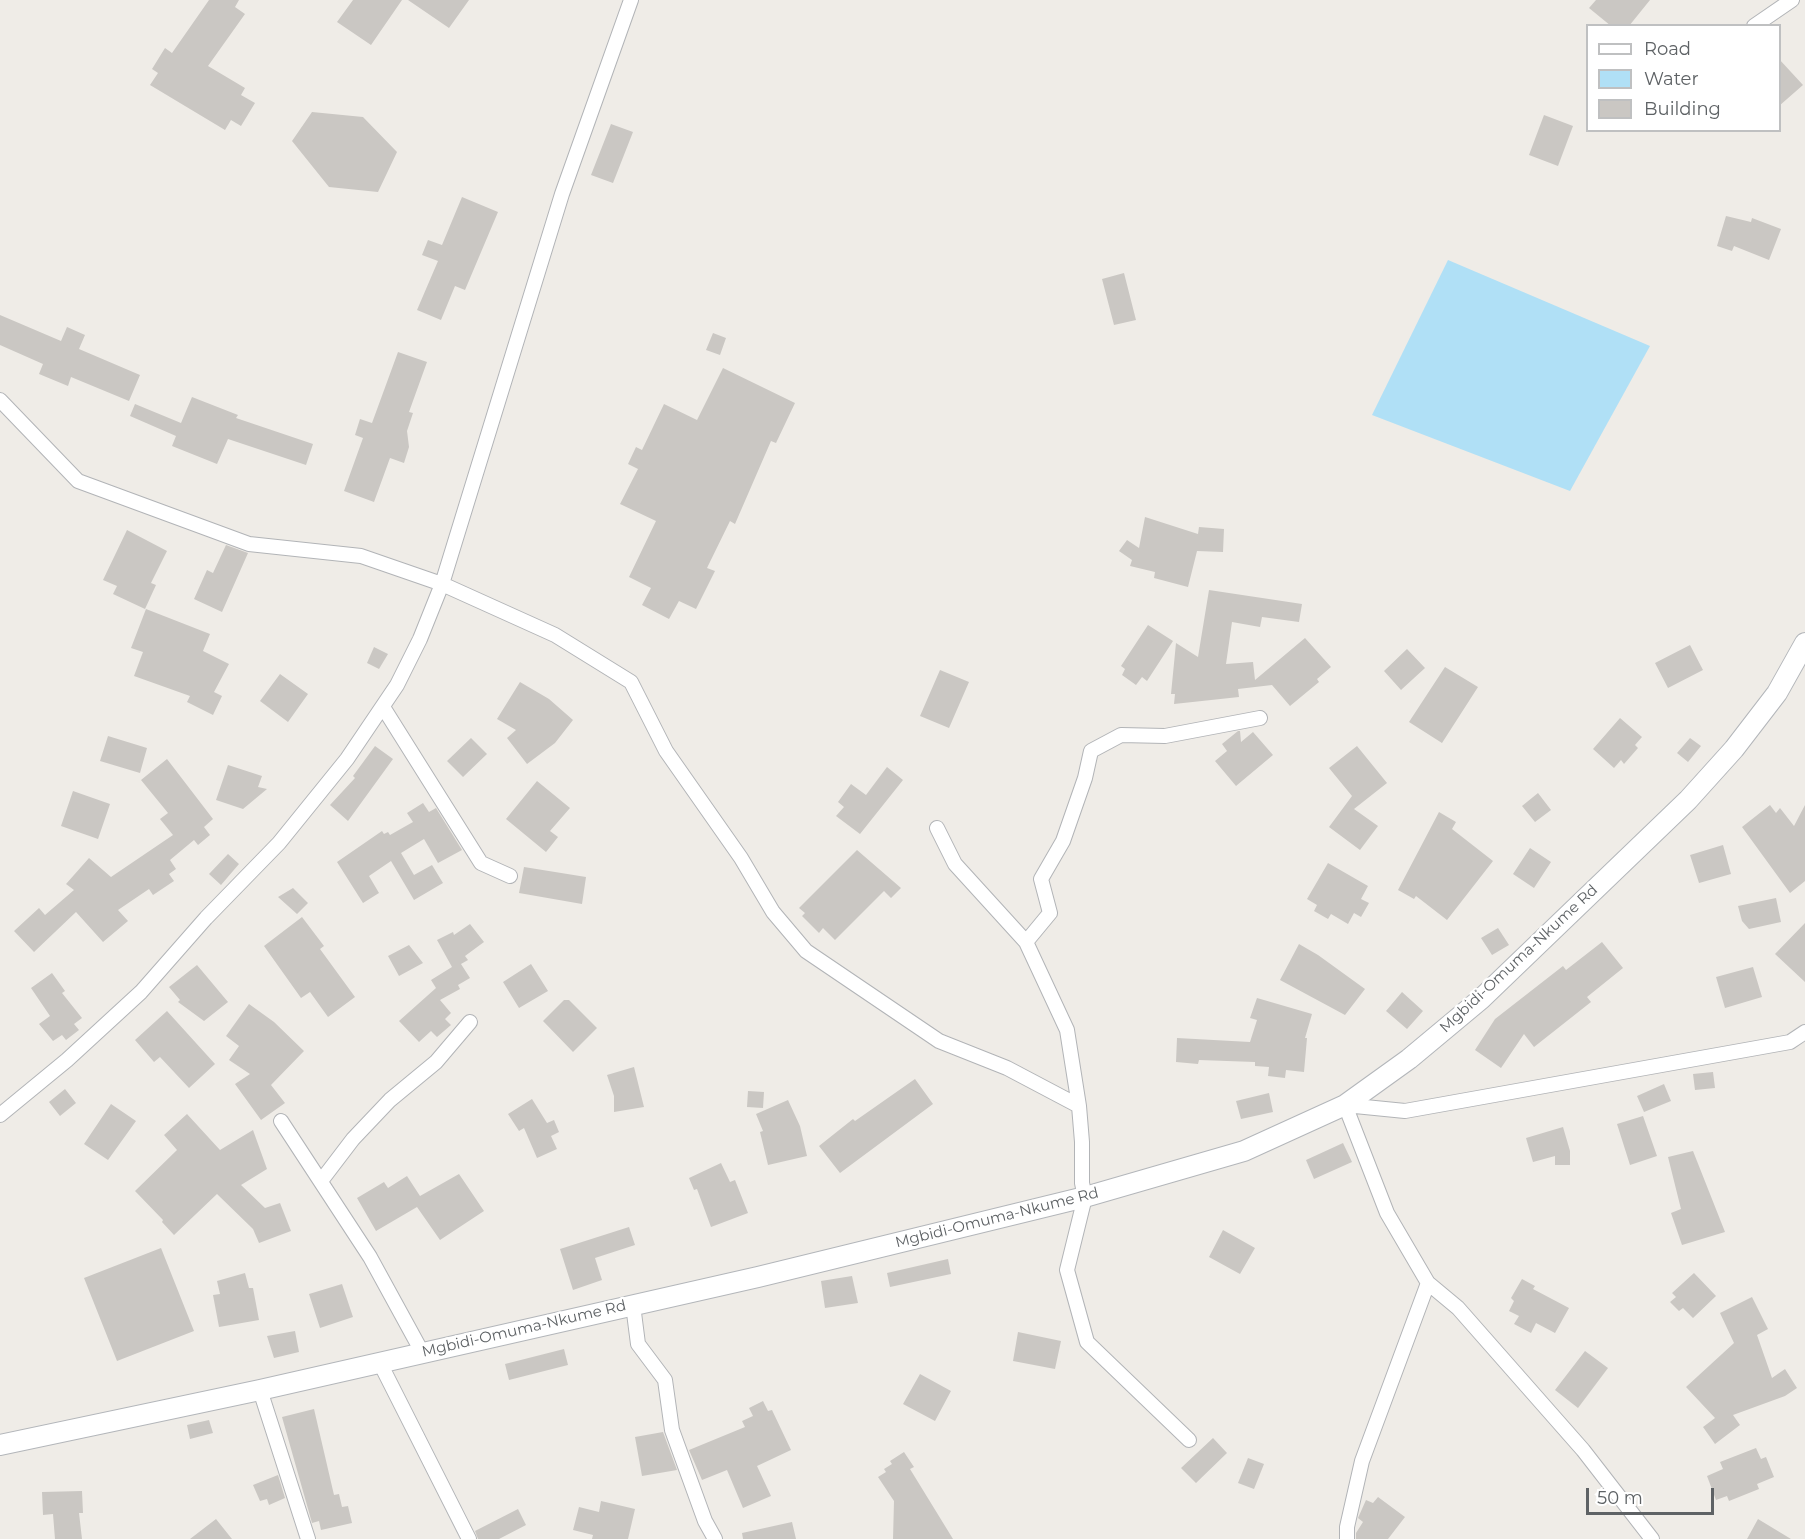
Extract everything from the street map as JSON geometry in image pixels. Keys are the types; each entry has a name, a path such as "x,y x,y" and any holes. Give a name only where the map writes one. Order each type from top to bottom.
{"street":[{"path":"0,1115 67,1060 141,992 206,918 279,843 347,759 383,707 420,639 442,584 562,194 631,0"},
{"path":"1757,24 1792,0"},
{"path":"0,400 78,481 249,544 361,556 442,584 555,635 631,682 666,751 741,858 772,912 806,951 939,1041 1007,1068 1079,1106"},
{"name":"Mgbidi-Omuma-Nkume Rd","path":"0,1445 260,1390 379,1361 633,1305 1085,1197 1244,1151 1345,1105 1409,1059 1482,999 1688,800 1734,749 1777,693 1805,643"},
{"path":"383,707 481,863 510,876"},
{"path":"1026,942 1050,913 1041,879 1063,841 1085,778 1091,751 1120,735 1165,736 1260,718"},
{"path":"938,828 956,864 1026,942 1067,1030 1079,1106 1082,1184 1085,1197 1067,1270 1087,1342 1189,1440"},
{"path":"321,1181 375,1116 435,1062 470,1022"},
{"path":"1652,1539 1575,1441 1458,1308 1428,1283 1387,1213 1345,1105 1405,1111 1790,1042 1805,1032"},
{"path":"281,1121 370,1257 422,1352"},
{"path":"1347,1539 1347,1527 1362,1461 1428,1283"},
{"path":"633,1305 638,1344 665,1380 672,1430 705,1521 715,1539"},
{"path":"379,1361 469,1539"},
{"path":"260,1390 308,1539"}],"water":[{"path":"1448,260 1650,346 1570,491 1372,415"}],"building":[{"path":"209,0 239,0 235,7 245,14 208,66 245,88 241,95 255,103 241,126 231,120 225,130 150,85 158,73 152,69 165,48 172,53"},
{"path":"353,0 402,0 371,45 337,22"},
{"path":"408,0 469,0 449,28"},
{"path":"1596,0 1650,0 1631,24 1609,24 1589,8"},
{"path":"1781,61 1803,85 1781,104"},
{"path":"312,112 363,117 397,152 378,192 329,187 292,141"},
{"path":"1544,115 1573,126 1558,166 1529,155"},
{"path":"611,124 633,132 613,183 591,175"},
{"path":"462,197 498,212 465,290 455,286 441,320 417,310 438,261 422,255 428,240 442,245"},
{"path":"1726,216 1751,222 1752,218 1781,229 1769,260 1734,246 1732,251 1717,246"},
{"path":"1124,273 1136,320 1114,325 1102,279"},
{"path":"0,315 61,341 67,327 85,335 79,349 140,375 129,401 71,377 68,386 39,374 43,364 0,345"},
{"path":"713,333 726,338 720,355 706,350"},
{"path":"398,352 427,362 409,412 413,413 407,431 409,447 404,463 390,458 374,502 344,491 363,438 355,435 360,419 372,423"},
{"path":"723,368 795,403 776,443 771,441 735,524 730,521 707,568 715,571 696,609 679,601 669,619 642,605 651,588 629,577 656,521 620,504 638,469 628,464 636,447 642,450 664,404 697,420"},
{"path":"192,397 238,415 236,418 313,444 306,465 228,439 217,464 172,446 176,436 130,416 135,404 181,423"},
{"path":"1145,517 1198,534 1199,527 1224,529 1223,552 1197,551 1188,587 1154,578 1155,572 1130,566 1132,560 1119,551 1127,540 1139,548"},
{"path":"127,530 167,551 151,583 156,585 145,609 113,594 117,586 103,580"},
{"path":"226,545 248,553 222,612 194,599 207,570 213,573"},
{"path":"1209,590 1302,604 1299,622 1262,617 1260,627 1232,622 1226,664 1253,662 1255,680 1305,638 1331,667 1317,679 1319,682 1290,706 1272,685 1238,689 1239,697 1174,704 1175,694 1171,694 1176,643 1198,657"},
{"path":"146,609 210,634 203,651 229,664 214,692 222,696 213,715 187,702 190,696 134,676 143,652 131,648"},
{"path":"1148,625 1173,641 1147,681 1142,677 1136,685 1122,675 1125,669 1121,666"},
{"path":"1690,645 1703,670 1668,688 1655,663"},
{"path":"374,647 388,654 379,669 367,663"},
{"path":"1407,649 1425,668 1401,690 1384,671"},
{"path":"1445,667 1478,687 1442,743 1409,722"},
{"path":"940,670 969,682 949,728 920,716"},
{"path":"280,674 308,694 288,722 260,701"},
{"path":"520,682 549,699 573,720 555,743 527,764 507,738 516,730 497,719"},
{"path":"1620,718 1642,737 1635,745 1638,748 1624,764 1621,760 1614,768 1593,749"},
{"path":"1240,731 1241,742 1253,732 1273,755 1236,786 1215,761 1227,751 1222,744"},
{"path":"108,736 147,748 140,773 100,761"},
{"path":"471,738 487,754 463,777 447,761"},
{"path":"1690,738 1701,746 1688,762 1677,753"},
{"path":"375,746 393,759 348,821 330,805 355,778 353,776"},
{"path":"1357,746 1387,783 1354,809 1378,826 1360,850 1329,827 1352,796 1329,768"},
{"path":"167,759 213,819 204,827 210,835 198,845 194,840 170,860 176,869 169,874 174,881 153,895 149,889 118,910 128,921 103,942 76,912 34,952 14,931 39,908 45,915 74,890 66,884 89,858 111,877 173,835 160,819 168,813 141,780"},
{"path":"228,765 262,776 258,787 267,789 243,809 216,800"},
{"path":"887,767 903,780 860,834 836,816 844,807 838,802 851,784 866,795"},
{"path":"537,781 570,808 550,831 558,837 546,852 506,819"},
{"path":"73,791 110,804 98,839 61,826"},
{"path":"1538,793 1551,810 1535,822 1522,806"},
{"path":"423,803 429,812 436,808 462,850 438,863 424,839 401,853 414,875 432,865 443,883 414,900 391,861 369,876 379,893 363,903 337,862 382,831 390,835 413,822 407,813"},
{"path":"1770,805 1776,813 1780,808 1794,826 1805,805 1805,881 1790,893 1742,827"},
{"path":"1439,812 1456,822 1452,829 1493,861 1447,920 1416,896 1414,899 1398,890"},
{"path":"1723,845 1731,874 1699,883 1690,855"},
{"path":"1530,848 1551,862 1534,888 1513,874"},
{"path":"857,850 901,888 891,898 884,891 835,940 823,928 819,933 802,916 805,913 799,908"},
{"path":"228,854 239,864 221,885 209,874"},
{"path":"1328,863 1368,886 1361,899 1369,903 1361,917 1354,913 1348,924 1331,914 1328,919 1314,911 1317,905 1307,899"},
{"path":"524,867 586,877 582,904 519,893"},
{"path":"293,888 308,903 297,914 278,897"},
{"path":"1776,898 1781,922 1749,929 1742,921 1738,906"},
{"path":"302,917 324,946 320,949 355,997 328,1017 310,992 301,998 264,946"},
{"path":"1805,923 1805,982 1775,954"},
{"path":"470,924 484,942 465,956 468,960 461,964 470,978 458,985 460,989 440,1000 451,1013 445,1019 451,1025 437,1037 431,1031 419,1042 399,1021 436,988 431,980 452,967 437,940 453,932 454,935"},
{"path":"1498,928 1509,945 1492,955 1481,938"},
{"path":"1602,942 1623,968 1587,997 1591,1002 1534,1047 1524,1034 1501,1068 1475,1050 1495,1019 1563,966 1566,970"},
{"path":"1299,944 1365,989 1345,1015 1280,980"},
{"path":"409,945 423,963 399,976 388,956"},
{"path":"531,964 548,991 519,1008 503,982"},
{"path":"197,965 228,1002 204,1021 178,1002 180,1000 169,987"},
{"path":"1753,967 1762,997 1725,1008 1716,977"},
{"path":"52,973 65,991 62,993 82,1018 74,1024 79,1030 66,1040 62,1035 53,1041 39,1024 50,1016 31,988"},
{"path":"1402,992 1423,1011 1407,1029 1386,1011"},
{"path":"1257,998 1312,1014 1305,1038 1307,1038 1304,1072 1286,1070 1285,1078 1268,1076 1269,1067 1255,1066 1255,1062 1199,1060 1198,1064 1176,1062 1177,1038 1250,1042 1257,1020 1250,1018"},
{"path":"564,1000 569,1000 597,1028 573,1052 543,1021"},
{"path":"249,1004 274,1022 304,1051 271,1085 285,1103 261,1120 235,1084 250,1074 229,1060 239,1046 226,1036"},
{"path":"167,1011 215,1064 189,1088 160,1057 154,1062 135,1040"},
{"path":"634,1067 644,1107 614,1112 614,1096 607,1075"},
{"path":"1713,1072 1715,1088 1695,1090 1693,1074"},
{"path":"915,1079 933,1104 840,1173 819,1146 853,1119 855,1121"},
{"path":"1664,1084 1671,1101 1644,1112 1637,1096"},
{"path":"65,1089 76,1103 60,1116 49,1102"},
{"path":"748,1091 764,1092 763,1108 747,1107"},
{"path":"1269,1093 1273,1112 1241,1119 1236,1101"},
{"path":"532,1099 547,1123 554,1120 559,1132 551,1136 557,1149 537,1158 524,1128 519,1131 508,1114"},
{"path":"788,1100 800,1126 807,1156 768,1165 760,1132 763,1131 756,1114"},
{"path":"111,1104 136,1121 108,1160 84,1144"},
{"path":"187,1114 220,1150 253,1130 267,1169 241,1185 265,1208 280,1203 291,1231 259,1243 253,1229 217,1194 174,1235 162,1222 163,1220 135,1191 177,1150 164,1135"},
{"path":"1643,1116 1657,1156 1630,1165 1617,1124"},
{"path":"1563,1127 1570,1151 1570,1165 1555,1165 1555,1156 1533,1162 1526,1138"},
{"path":"1343,1143 1352,1162 1314,1179 1306,1160"},
{"path":"1693,1151 1725,1232 1682,1245 1671,1213 1681,1209 1668,1157"},
{"path":"721,1163 730,1182 735,1180 748,1213 711,1227 697,1189 694,1190 689,1178"},
{"path":"459,1174 484,1211 440,1240 417,1207 376,1231 357,1198 384,1182 388,1188 407,1176 420,1196"},
{"path":"629,1227 635,1245 595,1258 602,1280 573,1290 560,1249"},
{"path":"1223,1230 1255,1248 1240,1274 1209,1257"},
{"path":"161,1248 194,1331 117,1361 84,1278"},
{"path":"948,1259 951,1274 890,1287 887,1273"},
{"path":"245,1273 249,1288 253,1288 259,1320 219,1327 213,1295 220,1294 217,1281"},
{"path":"1694,1273 1716,1296 1693,1318 1683,1308 1679,1311 1670,1302 1676,1297 1672,1293"},
{"path":"852,1276 858,1303 825,1308 821,1281"},
{"path":"1522,1279 1535,1286 1533,1289 1569,1308 1555,1333 1536,1323 1531,1333 1514,1324 1519,1316 1509,1311 1514,1301 1511,1298"},
{"path":"342,1284 353,1317 320,1328 309,1294"},
{"path":"1752,1297 1768,1329 1757,1335 1772,1378 1785,1369 1797,1388 1785,1396 1733,1415 1740,1425 1715,1444 1703,1427 1715,1418 1686,1387 1734,1343 1720,1313"},
{"path":"295,1331 299,1352 274,1358 267,1336"},
{"path":"1018,1332 1061,1341 1055,1369 1013,1361"},
{"path":"564,1349 568,1365 509,1380 505,1364"},
{"path":"1585,1351 1608,1368 1578,1408 1555,1390"},
{"path":"920,1374 951,1391 935,1421 903,1404"},
{"path":"763,1401 768,1411 772,1410 791,1450 757,1466 771,1496 743,1508 727,1470 702,1480 689,1450 745,1427 742,1421 753,1416 749,1408"},
{"path":"314,1409 334,1495 339,1494 342,1507 348,1506 352,1523 321,1530 319,1521 312,1523 282,1417"},
{"path":"209,1420 213,1433 190,1439 187,1425"},
{"path":"663,1432 677,1470 642,1476 635,1437"},
{"path":"1213,1438 1227,1453 1196,1483 1181,1468"},
{"path":"1756,1448 1761,1459 1766,1457 1774,1477 1757,1484 1759,1489 1729,1501 1727,1496 1716,1500 1707,1476 1723,1469 1720,1462"},
{"path":"904,1452 914,1467 910,1469 953,1539 893,1539 894,1501 878,1477 892,1464 890,1461"},
{"path":"1248,1458 1264,1464 1254,1489 1238,1483"},
{"path":"278,1475 285,1498 269,1505 267,1499 260,1501 253,1485"},
{"path":"82,1491 83,1513 79,1513 82,1539 55,1539 53,1514 43,1515 42,1492"},
{"path":"1378,1497 1405,1517 1388,1539 1356,1539 1356,1533 1363,1522 1358,1518 1366,1500 1373,1503"},
{"path":"601,1501 635,1509 628,1539 592,1539 593,1535 573,1530 579,1507 599,1512"},
{"path":"518,1509 526,1525 499,1539 478,1539 475,1531"},
{"path":"216,1519 232,1539 190,1539"},
{"path":"1758,1519 1791,1539 1747,1539"},
{"path":"792,1522 796,1539 743,1539 742,1533"}]}
